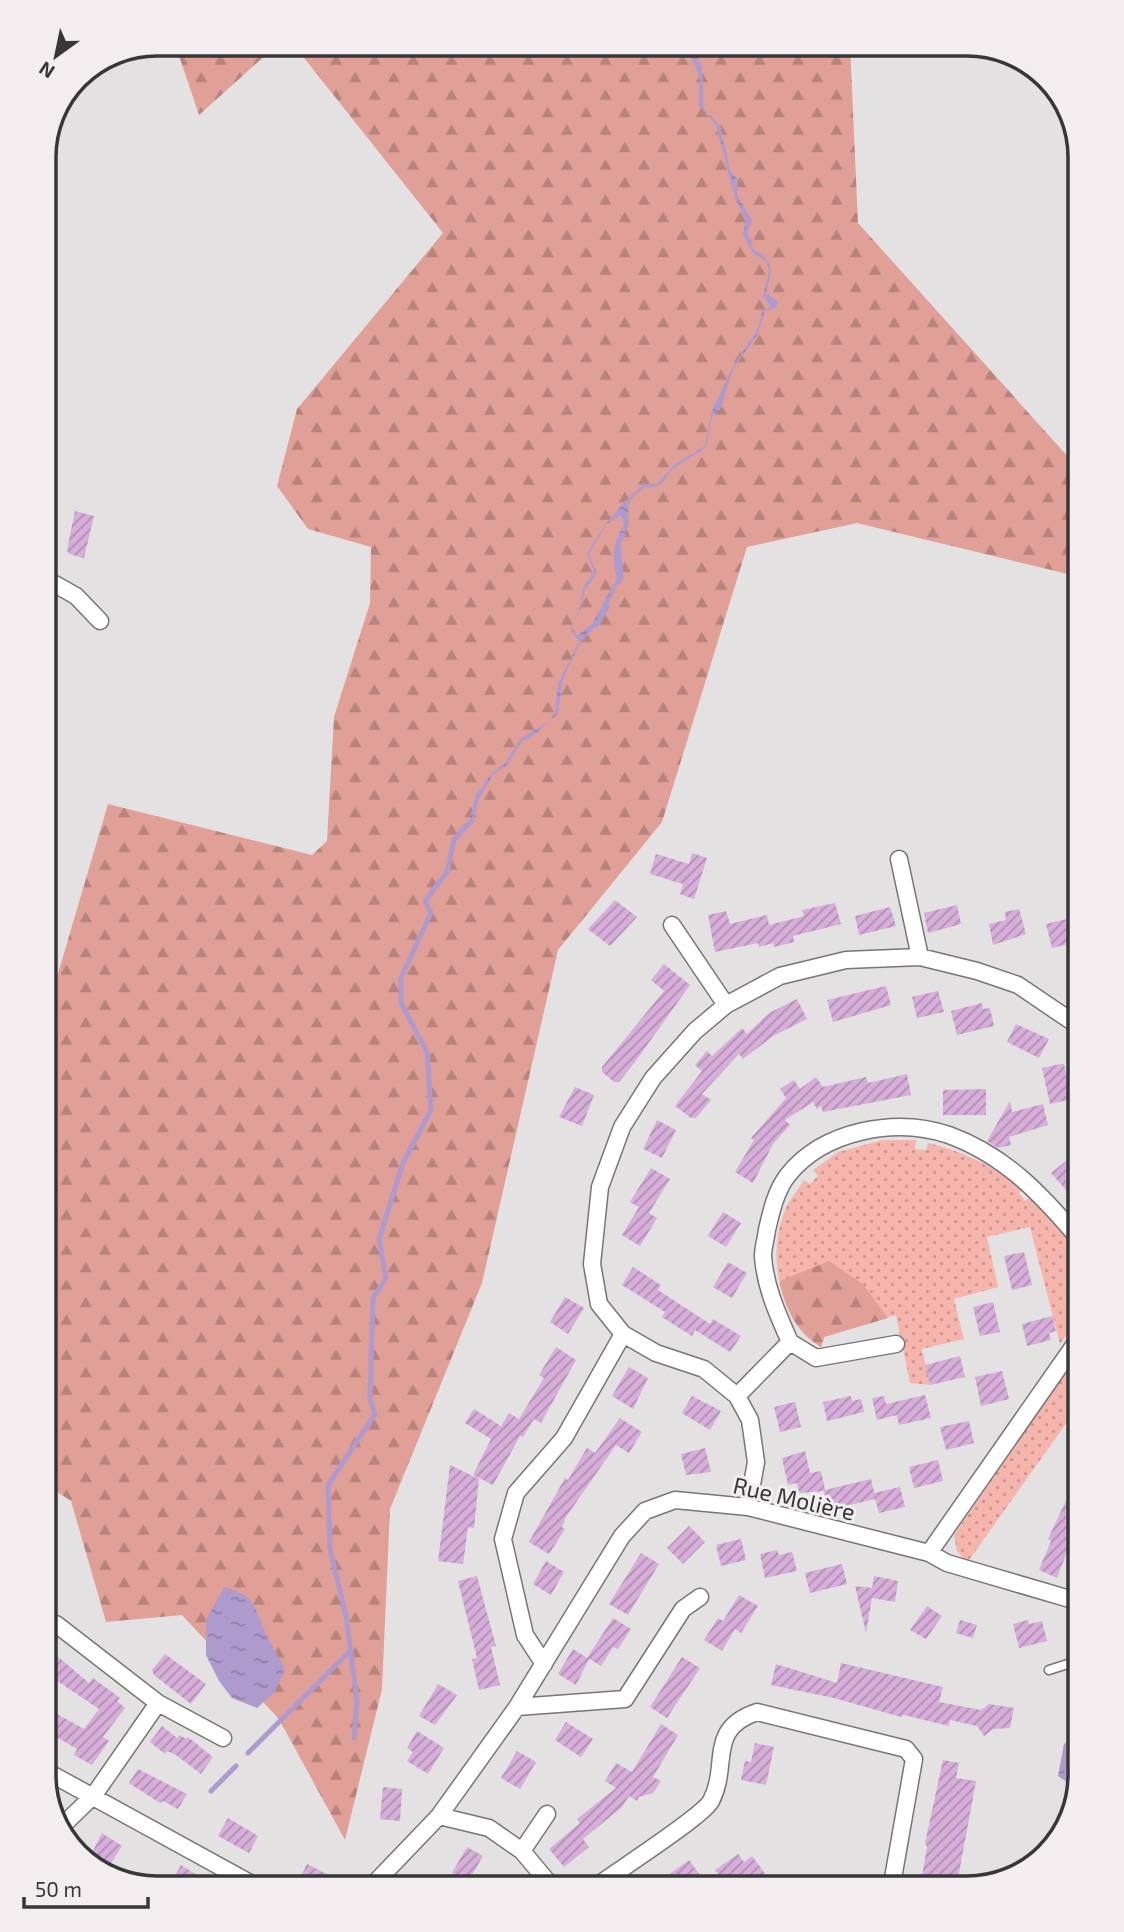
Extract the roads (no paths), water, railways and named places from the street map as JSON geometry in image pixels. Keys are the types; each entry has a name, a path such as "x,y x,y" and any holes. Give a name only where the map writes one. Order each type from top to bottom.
{"street":[{"path":"56,585 76,596 100,621"},
{"path":"899,859 920,957"},
{"path":"672,925 726,1005"},
{"path":"748,1507 756,1462 750,1420 737,1396 704,1369 656,1353 623,1334 599,1304 592,1264 600,1187 622,1127 653,1078 695,1031 726,1005 780,976 846,960 920,957 1018,985 1068,1019"},
{"path":"896,1344 816,1357 790,1342 770,1297 763,1255 771,1209 787,1176 821,1146 858,1132 908,1127 948,1135 1003,1161 1036,1189 1068,1226"},
{"path":"544,1664 525,1634 503,1539 516,1493 564,1438 623,1334"},
{"path":"737,1396 790,1342"},
{"path":"929,1553 1068,1354"},
{"name":"Rue Molière","path":"382,1876 439,1816 517,1707 622,1536 645,1511 675,1500 748,1507 929,1553 947,1563 1068,1596"},
{"path":"517,1707 625,1699 683,1609 700,1597"},
{"path":"56,1625 158,1703 223,1738"},
{"path":"67,1822 94,1796 158,1703"},
{"path":"611,1876 711,1801 728,1729 738,1718 757,1712 906,1749 914,1759 893,1876"},
{"path":"56,1776 237,1876"},
{"path":"522,1851 547,1814"},
{"path":"439,1816 489,1828 522,1851 543,1876"}],"lane":[{"path":"1049,1670 1068,1664"}],"water":[{"path":"690,56 696,56 702,66 704,110 720,125 730,170 738,180 737,195 752,220 747,234 753,249 769,262 770,278 766,293 778,302 776,308 765,311 758,334 733,369 721,408 712,417 706,448 676,467 660,484 645,487 632,498 628,507 629,525 616,548 621,577 600,622 581,642 563,680 558,714 550,721 555,712 558,684 579,642 570,628 571,626 580,608 583,588 594,571 587,554 599,535 612,516 627,499 644,484 657,484 675,464 705,446 712,411 732,368 757,330 763,310 771,306 763,297 769,271 767,262 752,252 743,234 746,220 735,198 716,125 699,105 698,73","holes":["621,515 624,525 615,544 614,557 617,578 592,624 577,636 571,626 582,607 584,591 597,573 589,554 606,525"]},
{"path":"550,721 529,739 523,740 507,765 493,775 479,799 473,823 466,830 464,826 470,819 475,796 491,774 505,763 521,738"},
{"path":"224,1587 242,1594 252,1603 285,1669 275,1692 257,1708 232,1698 219,1681 206,1655 206,1620"},
{"path":"1068,1741 1067,1783 1058,1776 1064,1744"}],"waterway":[{"path":"619,582 621,577 618,543 623,535"},
{"path":"596,625 607,607"},
{"path":"354,1738 357,1701 346,1616 330,1549 328,1485 375,1414 370,1399 373,1298 386,1278 379,1239 403,1163 431,1110 427,1052 401,1003 401,978 431,913 425,901 447,872 454,840 467,825"},
{"path":"248,1753 351,1650"},
{"path":"211,1791 236,1766"}]}
